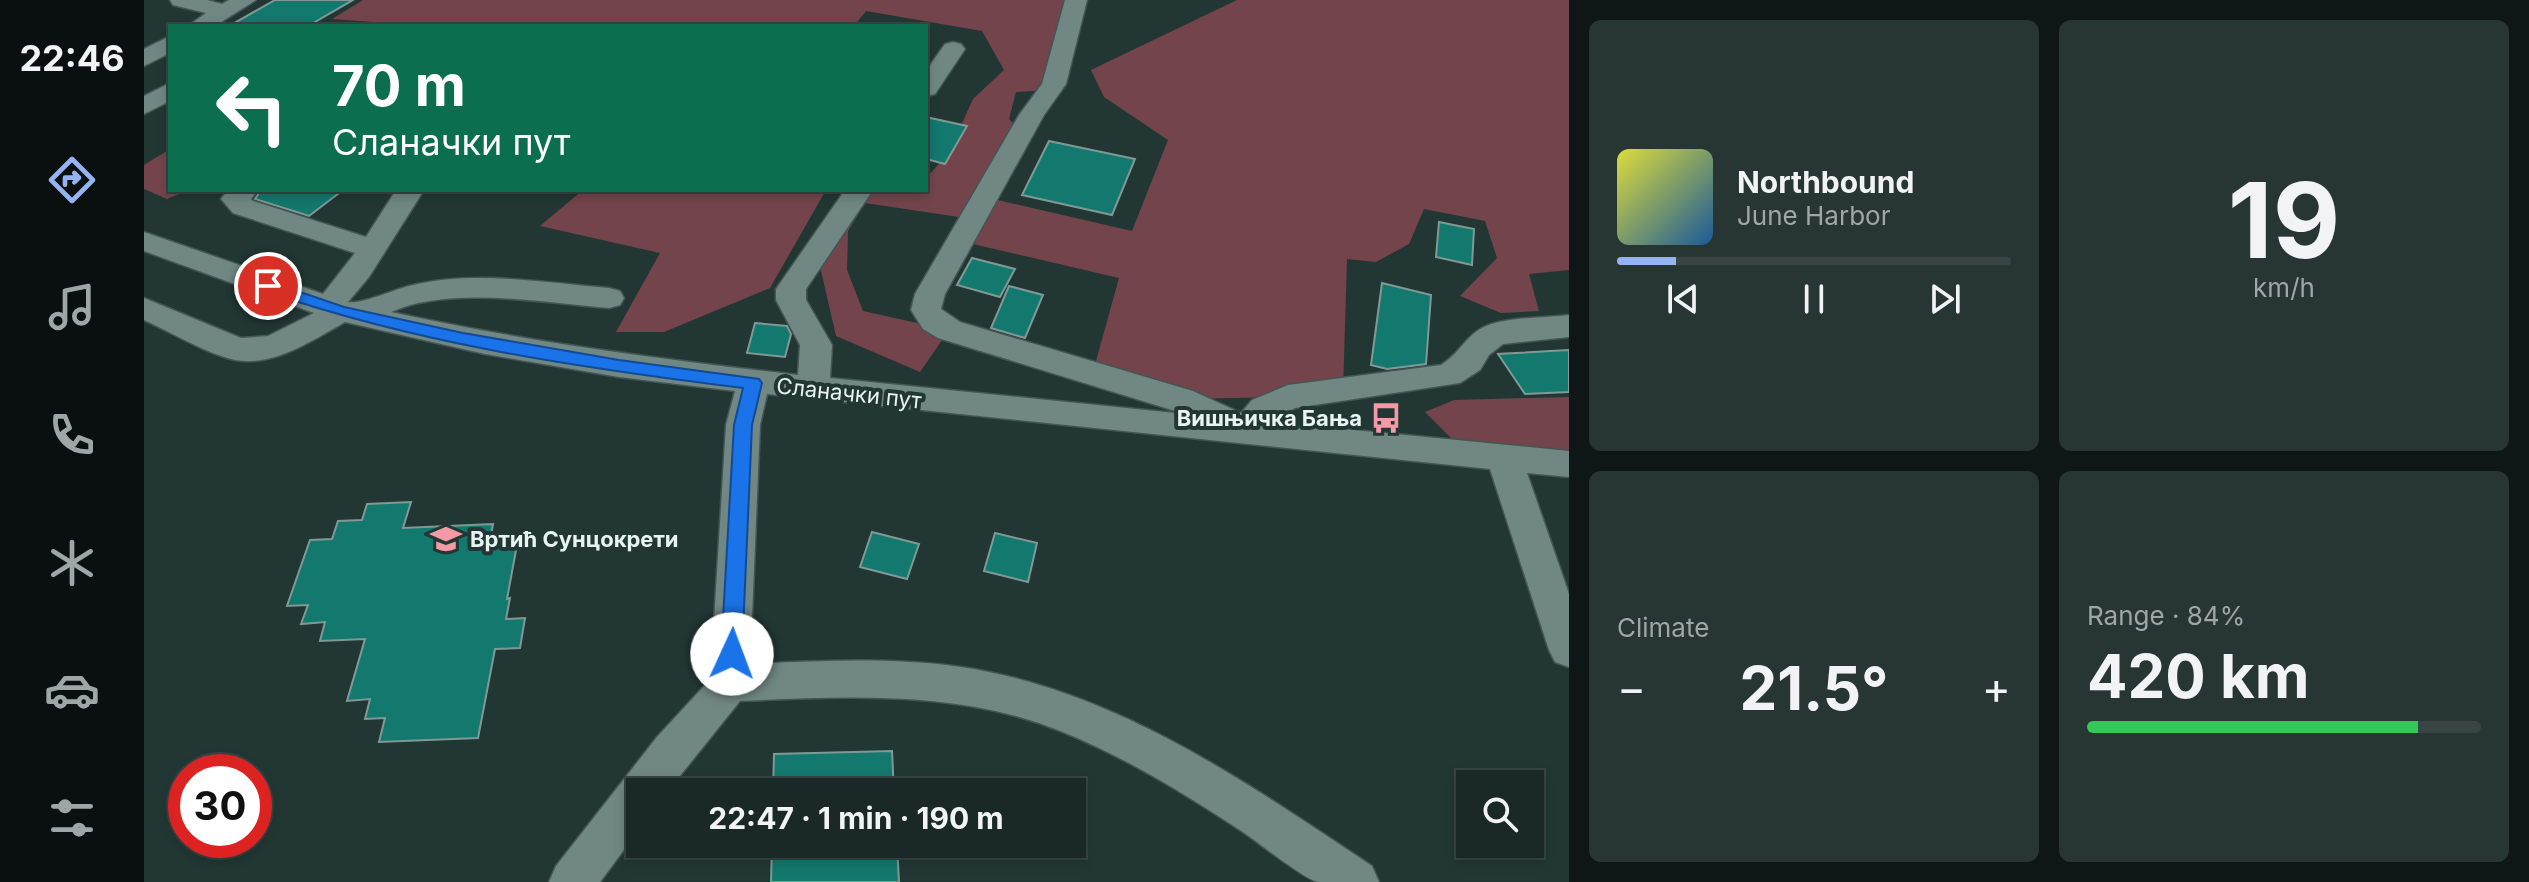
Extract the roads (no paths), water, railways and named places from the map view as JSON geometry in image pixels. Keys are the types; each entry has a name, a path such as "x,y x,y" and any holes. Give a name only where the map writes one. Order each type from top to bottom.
{"street":[{"path":"181,0 224,11"},
{"path":"202,24 245,0"},
{"path":"1076,0 1054,84 1032,115 938,281 926,310 934,322 949,330 1181,399 1209,410 1245,431 1264,409 1288,397 1449,375 1469,362 1478,347 1495,334 1569,326"},
{"path":"144,59 168,44"},
{"path":"928,86 953,49"},
{"path":"144,107 168,91"},
{"path":"242,192 235,199 243,207 373,249"},
{"path":"342,311 340,295 409,192"},
{"path":"813,388 816,345 791,300 791,289 858,192"},
{"name":"Сланачки пут","path":"144,241 342,311 546,354 753,383 1569,464"},
{"path":"144,308 237,349 253,351 293,337 342,311 451,288 609,298"},
{"path":"651,778 717,703 727,683 732,654 743,425 753,383"},
{"path":"1504,458 1569,650"},
{"path":"727,683 885,679 962,685 1015,697 1069,715 1144,749 1206,784 1356,882"},
{"path":"572,882 626,811"}],"place":[{"name":"Вишњичка Бања","path":"1386,418"},
{"name":"Вртић Сунцокрети","path":"446,539"}]}
